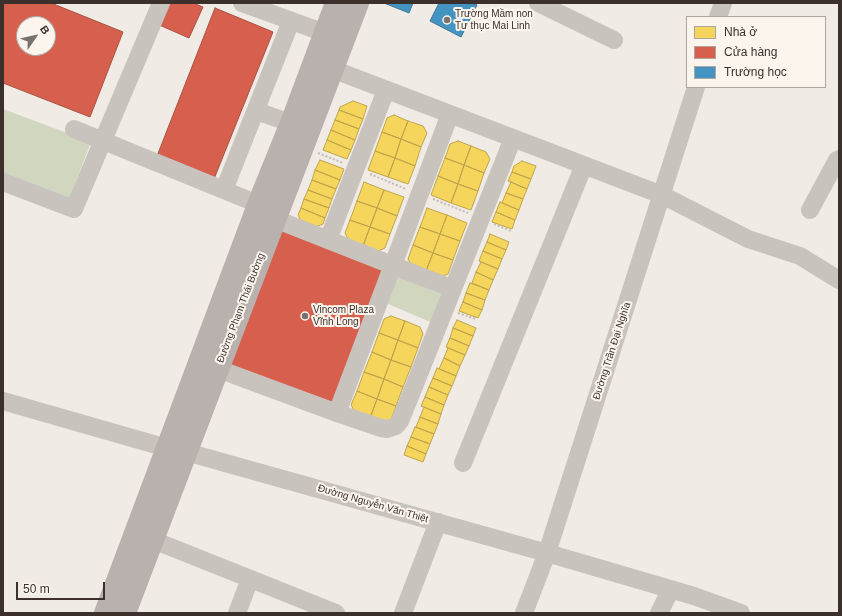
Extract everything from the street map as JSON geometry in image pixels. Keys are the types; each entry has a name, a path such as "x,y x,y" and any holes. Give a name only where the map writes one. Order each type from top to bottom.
{"main road":[{"name":"Đường Phạm Thái Bường","path":"105,613 176,450 218,368 275,219 325,33 336,3"},
{"name":"Đường Phạm Thái Bường","path":"125,613 153,540 176,450 258,204 332,69 358,3"}],"street":[{"path":"3,182 74,209 161,3"},
{"path":"242,3 325,33"},
{"path":"538,3 614,40"},
{"path":"718,16 723,3"},
{"path":"224,190 291,21"},
{"path":"332,69 662,194 748,239 800,256 839,280"},
{"name":"Đường Trần Đại Nghĩa","path":"524,613 547,553 696,88"},
{"path":"328,240 386,90"},
{"path":"256,111 300,126"},
{"path":"337,413 450,114"},
{"path":"74,129 258,204"},
{"path":"218,368 384,429 390,429 396,426 400,421 446,308 513,138"},
{"path":"810,210 837,160 839,159"},
{"path":"463,463 584,165"},
{"path":"275,219 453,289"},
{"name":"Đường Nguyễn Văn Thiệt","path":"3,401 547,553 671,590 740,613"},
{"path":"403,613 438,522"},
{"path":"153,540 250,579 311,608 336,613"},
{"path":"237,613 250,579"},
{"path":"659,613 671,590"}],"path":[{"path":"446,308 476,319"}],"green space":[{"path":"3,109 91,142 68,202 3,178"},
{"path":"398,276 447,297 435,324 386,303"}],"building: Nhà ở":[{"path":"353,101 367,106 363,119 339,110 340,107"},
{"path":"339,110 363,119 359,129 335,120"},
{"path":"394,115 408,121 401,139 382,132 387,118"},
{"path":"335,120 359,129 355,140 331,130"},
{"path":"408,121 423,126 427,133 421,147 401,139"},
{"path":"331,130 355,140 351,150 327,140"},
{"path":"382,132 401,139 395,158 375,151"},
{"path":"401,139 421,147 415,166 395,158"},
{"path":"327,140 351,150 347,159 323,150"},
{"path":"458,141 471,146 464,165 445,158 450,144"},
{"path":"471,146 486,152 490,159 484,173 464,165"},
{"path":"375,151 395,158 388,177 368,170"},
{"path":"395,158 415,166 408,184 388,177"},
{"path":"445,158 464,165 458,184 438,176"},
{"path":"320,160 344,169 340,180 315,170"},
{"path":"522,161 536,166 531,179 512,172 514,166"},
{"path":"464,165 484,173 478,191 458,184"},
{"path":"315,170 340,180 336,189 312,180"},
{"path":"512,172 531,179 527,189 508,181"},
{"path":"438,176 458,184 451,203 431,195"},
{"path":"312,180 336,189 332,199 308,190"},
{"path":"364,182 384,190 377,208 357,201"},
{"path":"511,182 527,189 523,199 506,193"},
{"path":"458,184 478,191 471,210 451,203"},
{"path":"308,190 332,199 329,208 304,199"},
{"path":"384,190 404,197 397,216 377,208"},
{"path":"506,193 523,199 519,210 502,203"},
{"path":"304,199 329,208 325,218 301,208"},
{"path":"357,201 377,208 370,227 350,220"},
{"path":"500,202 519,210 515,220 496,212"},
{"path":"301,208 325,218 323,224 316,227 301,221 298,215"},
{"path":"377,208 397,216 390,234 370,227"},
{"path":"427,208 447,215 440,234 420,227"},
{"path":"496,212 515,220 512,229 492,222"},
{"path":"447,215 467,223 460,241 440,234"},
{"path":"350,220 370,227 363,246 349,241 345,233"},
{"path":"370,227 390,234 385,248 378,251 363,246"},
{"path":"420,227 440,234 433,253 413,245"},
{"path":"440,234 460,241 453,260 433,253"},
{"path":"490,234 509,242 506,250 487,242"},
{"path":"487,242 506,250 502,259 483,251"},
{"path":"413,245 433,253 426,271 412,266 408,259"},
{"path":"483,251 502,259 498,269 479,261"},
{"path":"433,253 453,260 448,274 440,277 426,271"},
{"path":"481,262 498,269 493,280 476,272"},
{"path":"476,272 493,280 489,290 472,283"},
{"path":"470,283 489,290 485,300 466,293"},
{"path":"466,293 485,300 482,310 463,302"},
{"path":"463,302 482,310 478,318 459,311"},
{"path":"391,316 405,321 398,340 379,333 384,319"},
{"path":"457,320 476,328 473,336 453,328"},
{"path":"405,321 420,327 423,334 418,348 398,340"},
{"path":"453,328 473,336 469,346 450,338"},
{"path":"379,333 398,340 391,360 372,352"},
{"path":"450,338 469,346 465,355 446,347"},
{"path":"398,340 418,348 411,367 391,360"},
{"path":"448,348 465,355 460,366 444,358"},
{"path":"372,352 391,360 384,379 364,372"},
{"path":"444,358 460,366 456,376 439,369"},
{"path":"391,360 411,367 403,387 384,379"},
{"path":"437,368 456,376 452,386 433,378"},
{"path":"364,372 384,379 377,399 357,391"},
{"path":"433,378 452,386 448,395 429,387"},
{"path":"384,379 403,387 396,406 377,399"},
{"path":"429,387 448,395 444,405 425,397"},
{"path":"357,391 377,399 370,418 355,412 351,405"},
{"path":"425,397 444,405 441,414 421,406"},
{"path":"377,399 396,406 391,420 383,423 370,418"},
{"path":"424,407 441,414 438,424 420,417"},
{"path":"420,417 438,424 434,434 416,427"},
{"path":"415,427 434,434 430,444 411,437"},
{"path":"411,437 430,444 426,454 407,446"},
{"path":"407,446 426,454 423,462 404,455"}],"building: Cửa hàng":[{"path":"3,3 51,3 123,32 90,117 3,83"},
{"path":"166,3 193,3 203,7 189,38 157,24"},
{"path":"215,8 273,32 214,179 157,156"},
{"name":"Vincom Plaza Vĩnh Long","path":"278,228 385,270 332,405 225,363"}],"building: Trường học":[{"path":"384,3 413,3 409,13"},
{"name":"Trường Mầm non Tư thục Mai Linh","path":"439,3 473,3 477,5 461,37 430,21"}],"place":[{"name":"Trường Mầm non Tư thục Mai Linh","path":"447,20"},
{"name":"Vincom Plaza Vĩnh Long","path":"305,316"}]}
